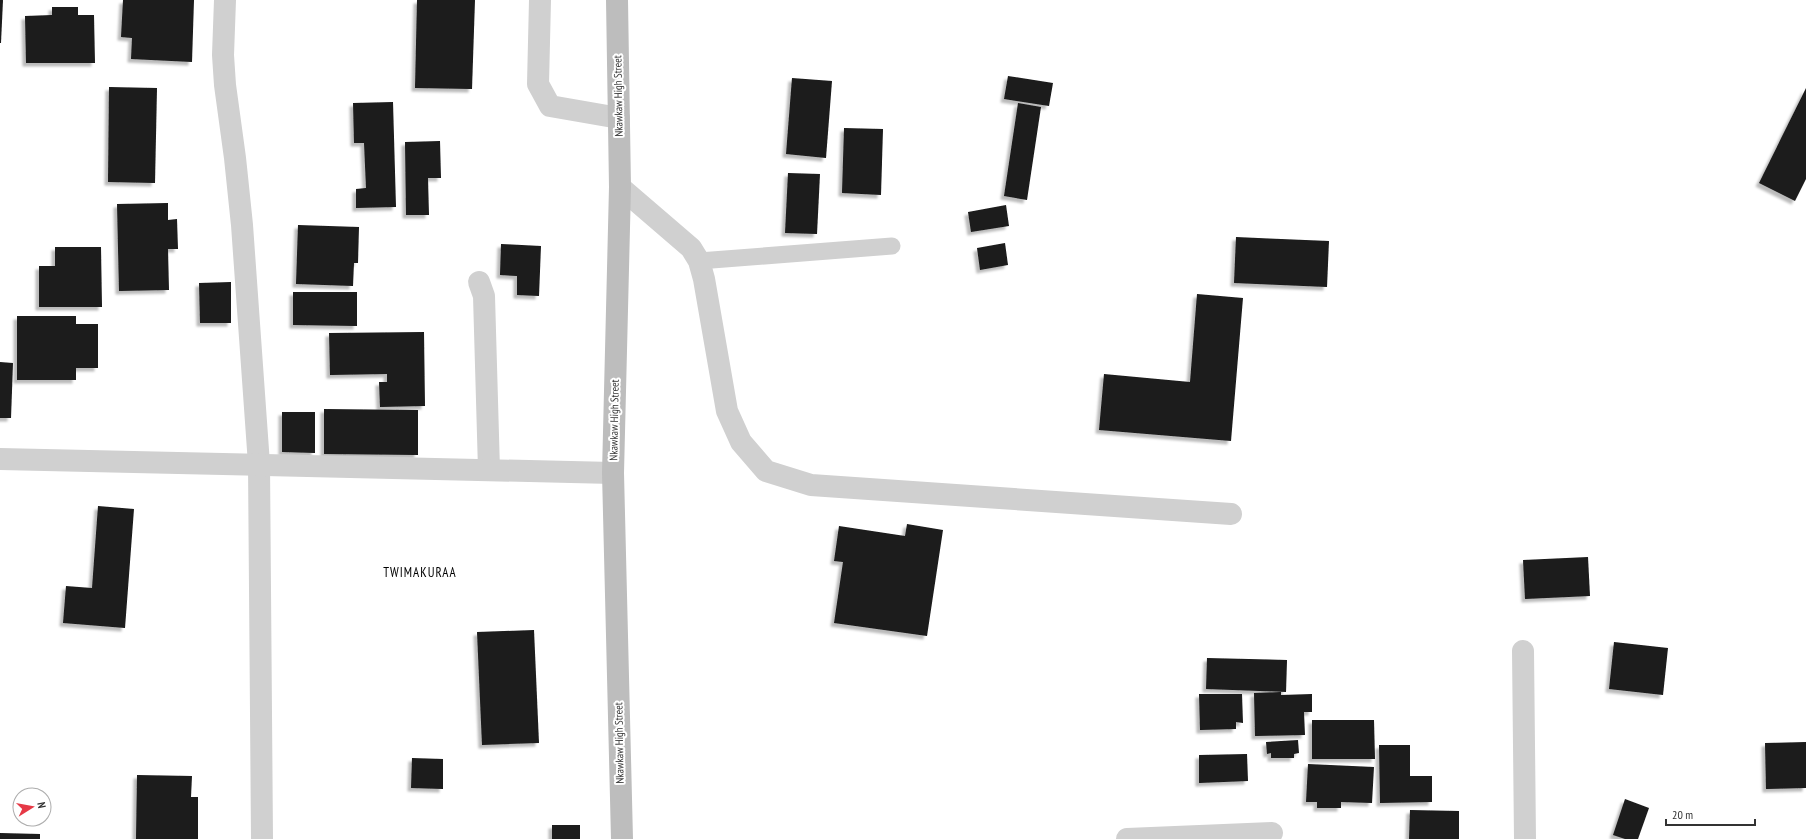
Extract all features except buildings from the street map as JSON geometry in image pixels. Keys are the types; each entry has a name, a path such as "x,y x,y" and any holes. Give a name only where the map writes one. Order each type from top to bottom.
{"main road":[{"name":"Nkawkaw High Street","path":"616,0 620,187 613,473 622,839"}],"street":[{"path":"226,0 224,55 225,84 242,225 259,464 262,839"},
{"path":"540,0 538,84 550,106 619,118"},
{"path":"620,187 691,248 699,261 704,279 727,411 741,442 766,471 811,485 1231,514"},
{"path":"479,282 484,302 489,470"},
{"path":"0,459 613,473"},
{"path":"1523,651 1525,839"},
{"path":"1127,839 1272,833"}],"lane":[{"path":"699,261 892,246"}],"district":[{"name":"TWIMAKURAA","path":"420,572"}]}
